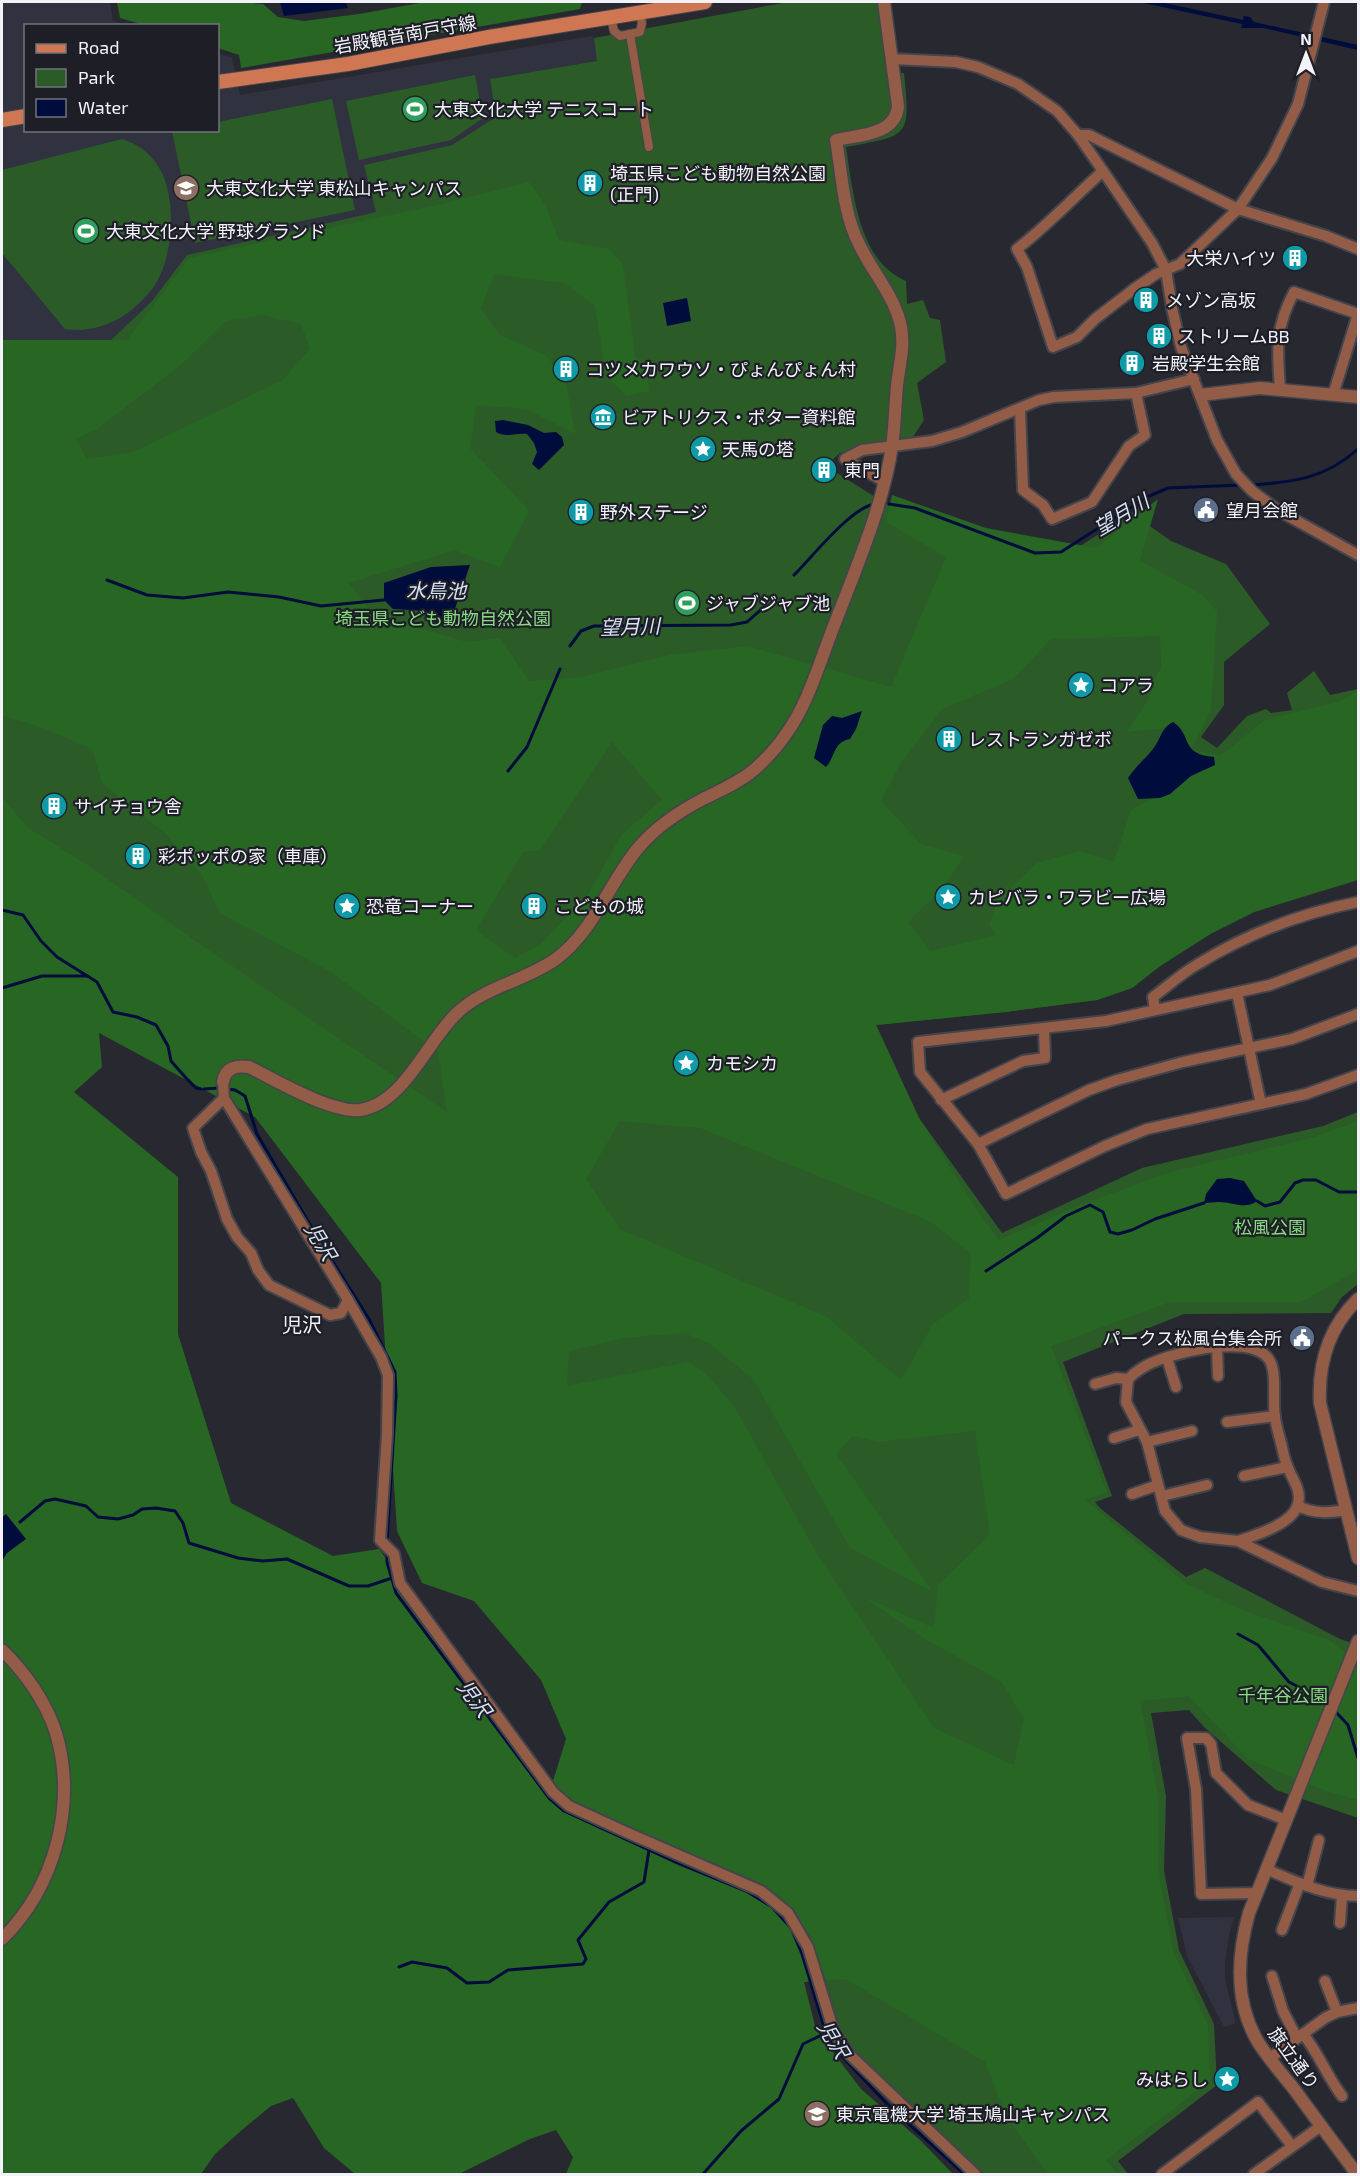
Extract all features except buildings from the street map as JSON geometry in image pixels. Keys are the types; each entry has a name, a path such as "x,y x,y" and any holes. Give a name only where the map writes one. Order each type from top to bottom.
{"main road":[{"name":"岩殿観音南戸守線","path":"219,82 348,64 489,37 705,2"},
{"path":"2,120 24,116"}],"street":[{"path":"884,2 898,115 894,123 883,130 836,140 846,201 858,242 895,306 901,327 903,343 897,382 892,447 885,482 858,564 812,682 787,733 755,768 731,785 666,821 639,847 578,936 557,958 528,974 486,991 457,1013 400,1087 386,1099 357,1110 331,1106 249,1067 241,1066 231,1068 224,1076 223,1091 348,1300 381,1357 388,1375 387,1435 380,1540 394,1554 400,1583 553,1792 569,1806 761,1891 788,1912 808,1947 834,2032 839,2040 864,2068 975,2175"},
{"path":"1103,171 1045,227 1017,249 1027,267 1053,347 1077,337 1115,303 1156,274 1180,264 1238,209 1272,158 1298,104 1324,2"},
{"path":"611,18 614,31 620,36 640,32 642,23 640,13"},
{"path":"630,34 648,147"},
{"path":"892,59 956,62 999,74 1057,111 1078,135 1103,171 1152,243 1166,270 1181,347 1217,440 1236,474 1252,492 1279,511 1359,555"},
{"path":"1078,135 1089,135 1238,209 1326,236 1359,249"},
{"path":"1280,389 1278,337 1280,322 1294,292 1358,314 1333,395"},
{"path":"885,482 845,459 862,450 932,441 1054,397 1136,393 1194,378"},
{"path":"1201,395 1238,389 1280,389 1359,397"},
{"path":"1020,409 1023,490 1043,505 1052,519 1092,502 1129,446 1145,435 1136,393"},
{"path":"1155,1010 1153,997 1196,965 1241,940 1290,920 1359,902"},
{"path":"1359,951 1302,974 1237,993 1106,1021 918,1042 920,1072 978,1144 1006,1194 1105,1146 1146,1129 1306,1094 1359,1075"},
{"path":"1237,993 1261,1104"},
{"path":"978,1144 1089,1090 1117,1080 1183,1062 1292,1039 1359,1014"},
{"path":"941,1100 1023,1060 1045,1058 1044,1029"},
{"path":"223,1091 193,1128 201,1152 212,1171 227,1219 237,1237 251,1253 258,1270 269,1285 330,1315 340,1313 348,1300"},
{"path":"1359,1299 1336,1325 1325,1350 1319,1386 1320,1403 1359,1558"},
{"path":"1217,1347 1218,1376"},
{"path":"1095,1384 1116,1378 1128,1379 1143,1367 1192,1350 1241,1347 1258,1351 1269,1359 1273,1372 1275,1416 1287,1467 1295,1480 1299,1496 1298,1506 1287,1519 1265,1532 1238,1541"},
{"path":"1167,1358 1176,1387"},
{"path":"1128,1379 1126,1402 1147,1442 1165,1511 1181,1530 1200,1537 1238,1541 1322,1582 1359,1591"},
{"path":"1227,1422 1275,1416"},
{"path":"1114,1438 1139,1430"},
{"path":"1147,1442 1192,1431"},
{"path":"1244,1476 1287,1467"},
{"path":"1132,1494 1207,1485"},
{"path":"1298,1506 1310,1512 1325,1514 1346,1510"},
{"name":"旗立通り","path":"1357,2175 1258,2043 1250,2026 1240,1989 1239,1966 1241,1941 1257,1893 1358,1642"},
{"path":"2,1650 14,1662 46,1710 56,1733 63,1785 58,1840 49,1871 30,1907 2,1939"},
{"path":"1257,1893 1201,1894 1196,1789 1187,1738 1206,1738 1211,1744 1216,1773 1248,1805 1286,1820"},
{"path":"1282,1930 1304,1885 1319,1840"},
{"path":"1266,1869 1304,1885 1342,1896 1359,1896"},
{"path":"1340,1923 1342,1896"},
{"path":"1272,1976 1283,2012 1320,2058 1329,2078 1342,2096"},
{"path":"1325,1981 1337,2013"},
{"path":"1270,2058 1337,2013 1359,2008"},
{"path":"1162,2175 1258,2102 1292,2146"},
{"path":"1254,2175 1321,2126"}],"shaded area":[{"name":"大東文化大学 東松山キャンパス","path":"2,2 110,2 113,21 124,24 24,24 24,132 219,132 219,53 232,58 240,95 593,36 598,61 490,79 496,117 452,145 364,165 376,212 187,255 152,301 109,342 2,376"},
{"path":"1235,1917 1225,1961 1225,1980 1236,2023 1224,2027 1187,1956 1178,1918"}],"green space":[{"path":"117,2 263,4 278,17 304,21 425,2 582,2 580,9 241,68 239,55 219,48 219,24 141,24 120,18"},
{"name":"埼玉県こども動物自然公園","path":"788,2 879,2 892,74 904,73 907,111 901,130 893,136 846,147 855,204 868,242 877,258 890,271 906,281 907,304 923,300 930,318 940,320 946,362 917,383 924,420 911,440 840,453 826,466 883,502 955,541 1039,567 1082,545 1140,507 1147,524 1171,541 1226,564 1270,624 1224,662 1224,705 1201,737 1217,748 1247,716 1266,709 1271,713 1292,710 1287,693 1314,671 1330,695 1358,689 1358,880 1348,881 1254,912 1212,933 1160,966 1132,988 1097,1000 876,1025 919,1118 1002,1233 1142,1168 1323,1126 1358,1112 1358,1284 1342,1297 1331,1313 1184,1314 1063,1362 1112,1496 1095,1502 1100,1508 1186,1577 1205,1568 1340,1639 1358,1645 1358,1818 1276,1790 1204,1727 1189,1710 1151,1713 1166,1796 1164,1870 1179,1950 1214,2024 1217,2085 1118,2161 1128,2174 984,2174 846,2045 837,2031 828,2002 417,1297 24,831 2,798 2,376 109,342 152,301 187,255 376,212 364,165 452,145 496,117 490,79 597,61 594,38"},
{"name":"大東文化大学 テニスコート","path":"475,75 483,118 451,140 359,160 346,101"},
{"path":"332,99 355,210 195,243 172,132 219,132 219,122"},
{"name":"大東文化大学 野球グランド","path":"122,139 147,153 158,166 164,179 171,211 169,246 165,262 152,289 124,315 90,329 65,329 2,253 2,170"},
{"name":"埼玉県こども動物自然公園","path":"529,182 545,204 559,240 609,249 623,265 635,357 647,365 649,391 626,396 606,375 595,306 564,283 494,274 481,309 500,335 547,356 566,381 575,434 526,409 476,405 470,448 529,511 500,567 454,550 349,583 373,614 467,642 500,638 529,681 582,677 669,655 747,646 891,687 946,557 886,522 892,495 986,528 1096,548 1158,499 1140,561 1201,594 1217,611 1211,711 1191,749 1220,756 1265,720 1338,702 1358,691 1358,880 1254,912 1212,933 1160,966 1132,988 1097,1000 876,1025 919,1118 980,1215 999,1240 1073,1208 1167,1173 1314,1137 1358,1121 1358,1270 1301,1302 1170,1302 1051,1346 1107,1492 1085,1500 1185,1583 1240,1609 1329,1640 1358,1662 1358,1800 1326,1791 1248,1759 1189,1696 1140,1701 1158,1796 1158,1870 1173,1951 1208,2025 1210,2081 1106,2160 1117,2174 1048,2174 1006,2116 985,2062 846,1979 804,1982 816,2030 861,2089 920,2140 953,2174 566,2174 573,2157 556,2130 530,2139 459,2174 355,2174 324,2148 293,2098 271,2106 243,2129 215,2154 201,2174 2,2174 2,797 27,827 89,866 447,1112 438,1052 331,972 220,913 202,875 164,832 102,783 92,749 43,728 2,715 2,340 127,340 189,258 442,204","holes":["263,315 301,324 310,349 283,380 133,452 87,459 76,439 97,429 183,363 226,321","1160,636 1161,667 1152,684 1150,697 1127,732 1165,728 1197,771 1131,810 1114,862 1079,851 1037,863 998,899 989,925 997,935 930,951 908,922 945,885 964,856 921,844 881,801 900,764 942,709 1013,679 1051,639","612,742 662,800 622,834 588,894 541,944 515,958 476,930 523,852 540,850","99,1033 255,1117 381,1283 397,1531 422,1583 474,1601 541,1680 566,1739 553,1781 379,1549 333,1556 231,1503 178,1334 178,1177 74,1092 102,1067","620,1121 700,1128 931,1222 971,1253 969,1298 933,1324 901,1380 827,1317 620,1229 586,1179","684,1333 709,1343 753,1379 850,1548 933,1592 836,1454 853,1436 878,1442 975,1431 990,1535 938,1585 934,1628 864,1597 925,1639 1001,1681 1024,1719 1014,1765 934,1728 817,1554 734,1406 705,1373 688,1362 567,1386 569,1351 624,1338"]}],"water":[{"path":"280,2 346,2 348,8 284,16"},
{"path":"1139,2 1160,2 1243,20 1244,16 1250,17 1254,22 1358,45 1358,50 1263,28 1241,28 1242,24"},
{"path":"687,298 691,321 667,326 663,303"},
{"path":"503,420 528,425 544,433 556,432 562,437 564,445 539,470 532,464 537,452 527,434 507,435 496,432 495,421"},
{"name":"水鳥池","path":"470,565 450,623 426,611 393,609 384,600 384,583 431,567"},
{"path":"862,711 850,739 840,743 826,767 814,758 823,725 832,716 842,718"},
{"path":"1173,722 1179,727 1191,748 1203,755 1214,757 1215,765 1191,776 1170,794 1160,798 1138,799 1128,778 1153,749 1166,727"},
{"path":"1230,1178 1244,1181 1257,1201 1248,1205 1204,1203 1206,1194 1217,1179"},
{"path":"6,1514 26,1539 7,1553 2,1561 2,1517"}],"waterway":[{"name":"望月川","path":"1251,485 1295,480 1321,473 1346,459 1358,449"},
{"name":"望月川","path":"889,504 915,508 1035,553 1061,552 1147,497 1168,488 1241,485"},
{"name":"望月川","path":"794,575 843,524 864,508 874,504"},
{"path":"107,580 147,595 183,598 228,592 279,597 321,606 384,600"},
{"name":"望月川","path":"570,646 581,631 594,626 731,625 747,622 765,606"},
{"name":"望月川","path":"508,771 527,747 560,669"},
{"name":"児沢","path":"2,910 23,915 41,941 57,957 97,982 113,1012 137,1017 156,1025 168,1046 171,1061 196,1088 201,1089"},
{"path":"2,988 42,976 88,976"},
{"name":"児沢","path":"204,1089 220,1088"},
{"name":"児沢","path":"227,1089 235,1090 245,1096 257,1134 316,1235 369,1319 395,1372 396,1396 387,1542"},
{"path":"1257,1201 1265,1206 1280,1202 1295,1183 1303,1180 1316,1180 1339,1192 1358,1192"},
{"path":"986,1271 1066,1216 1090,1205 1103,1212 1110,1232 1118,1234 1204,1203"},
{"path":"20,1522 45,1501 55,1499 86,1506 98,1517 118,1519 133,1515 142,1509 156,1508 175,1511 183,1523 189,1543 238,1558 263,1561 287,1559 349,1586 368,1586 392,1578"},
{"name":"児沢","path":"387,1552 387,1562 396,1593 549,1798 564,1811 673,1861 746,1891 772,1907 791,1928 802,1954 826,2033 835,2049 890,2107 964,2174"},
{"path":"1238,1634 1258,1645 1289,1682 1310,1693 1329,1707"},
{"path":"1335,1711 1348,1725 1358,1758"},
{"path":"399,1967 412,1962 447,1968 467,1983 489,1982 508,1970 583,1964 586,1959 578,1940 609,1902 644,1882 649,1850"},
{"path":"703,2174 741,2131 779,2099 803,2044 826,2033"}],"place":[{"name":"大東文化大学 テニスコート","path":"415,109"},
{"name":"埼玉県こども動物自然公園 (正門)","path":"590,183"},
{"name":"大東文化大学 東松山キャンパス","path":"186,188"},
{"name":"大東文化大学 野球グランド","path":"86,231"},
{"name":"大栄ハイツ","path":"1295,258"},
{"name":"メゾン高坂","path":"1146,300"},
{"name":"ストリームBB","path":"1159,336"},
{"name":"岩殿学生会館","path":"1132,363"},
{"name":"コツメカワウソ・ぴょんぴょん村","path":"566,369"},
{"name":"ビアトリクス・ポター資料館","path":"603,417"},
{"name":"天馬の塔","path":"703,449"},
{"name":"東門","path":"824,470"},
{"name":"望月会館","path":"1206,510"},
{"name":"野外ステージ","path":"581,512"},
{"name":"ジャブジャブ池","path":"687,603"},
{"name":"コアラ","path":"1081,685"},
{"name":"レストランガゼボ","path":"949,739"},
{"name":"サイチョウ舎","path":"54,806"},
{"name":"彩ポッポの家（車庫）","path":"138,856"},
{"name":"カピバラ・ワラビー広場","path":"948,897"},
{"name":"恐竜コーナー","path":"347,906"},
{"name":"こどもの城","path":"534,906"},
{"name":"カモシカ","path":"686,1063"},
{"name":"パークス松風台集会所","path":"1302,1338"},
{"name":"みはらし","path":"1227,2079"},
{"name":"東京電機大学 埼玉鳩山キャンパス","path":"817,2114"}],"district":[{"name":"児沢","path":"302,1324"}],"park label":[{"name":"松風公園","path":"1270,1227"},
{"name":"千年谷公園","path":"1283,1695"}]}
